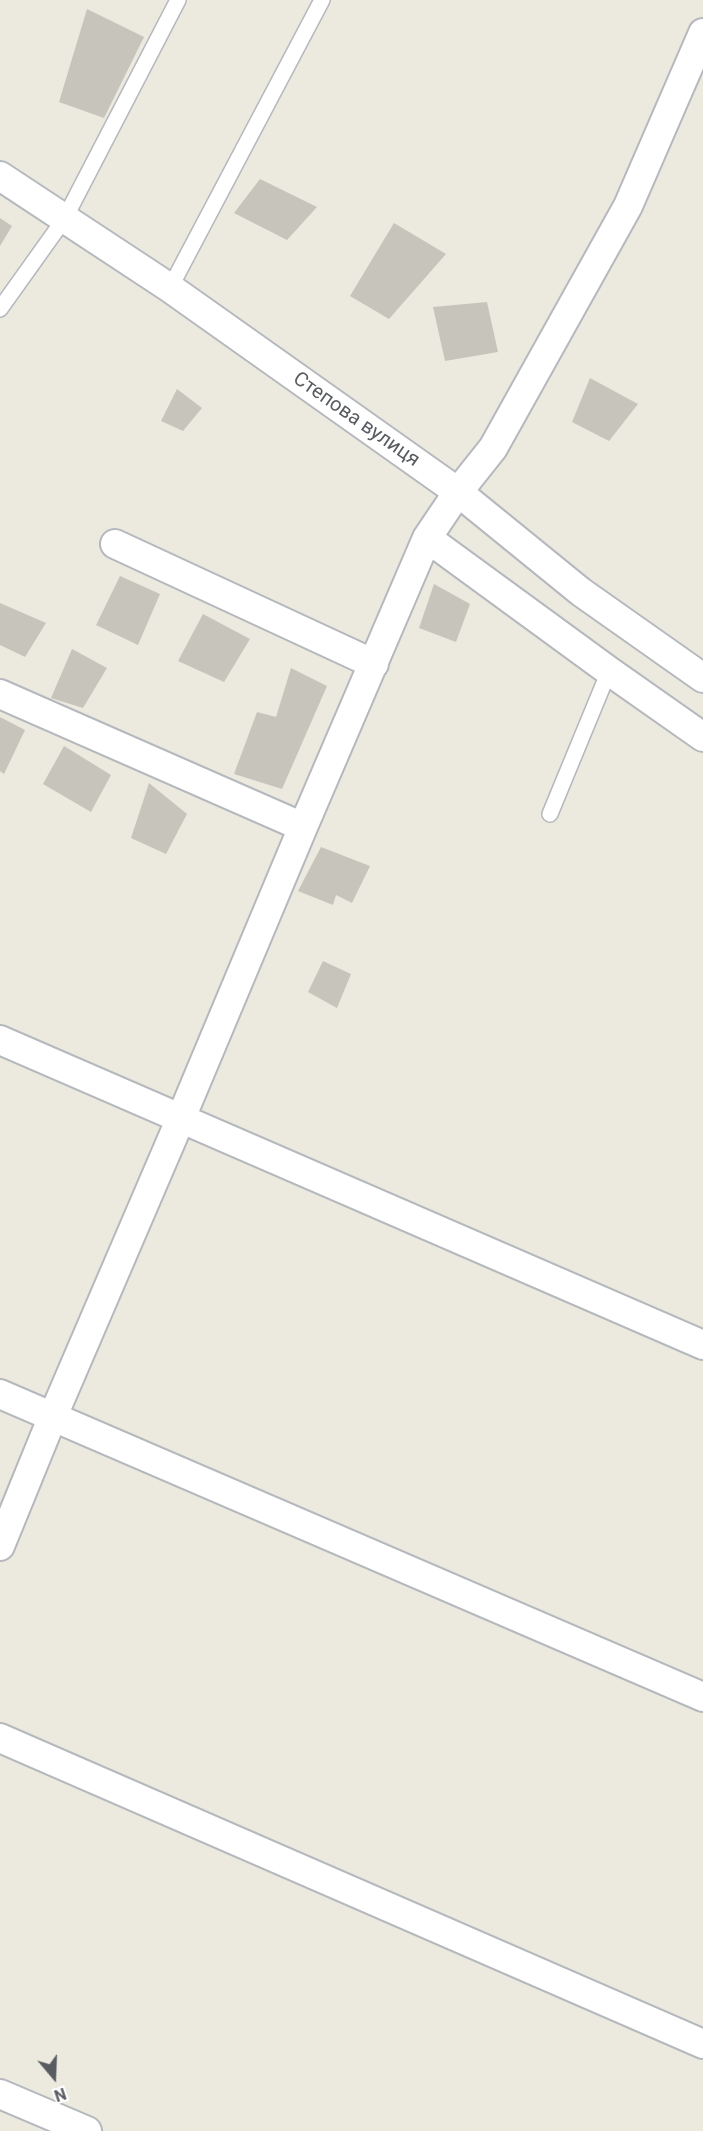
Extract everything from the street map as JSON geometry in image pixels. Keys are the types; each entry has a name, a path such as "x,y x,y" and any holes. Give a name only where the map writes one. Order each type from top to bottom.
{"street":[{"path":"0,1546 53,1416 427,538 458,492 493,448 628,206 703,33"},
{"name":"Степова вулиця","path":"0,176 170,288 458,492 581,592 703,678"},
{"path":"427,538 703,737"},
{"path":"115,544 374,664"},
{"path":"0,694 303,827"},
{"path":"0,1040 703,1345"},
{"path":"0,1394 703,1697"},
{"path":"0,1738 703,2044"},
{"path":"0,2094 87,2131"}],"lane":[{"path":"0,309 65,218 178,0"},
{"path":"170,288 322,0"},
{"path":"550,814 609,671"}],"building":[{"path":"87,9 144,37 104,118 59,102"},
{"path":"260,179 317,207 287,240 234,213"},
{"path":"0,218 12,226 0,246"},
{"path":"394,223 446,254 389,319 350,296"},
{"path":"487,302 498,352 445,361 433,307"},
{"path":"590,378 638,404 609,441 572,422"},
{"path":"177,389 202,408 183,431 161,421"},
{"path":"120,576 160,594 138,645 96,625"},
{"path":"434,584 470,604 456,642 419,628"},
{"path":"0,603 46,623 25,657 0,645"},
{"path":"203,614 250,639 224,682 178,661"},
{"path":"72,649 107,668 83,708 51,698"},
{"path":"291,668 327,686 282,789 234,774 257,712 276,717"},
{"path":"0,717 25,730 4,774 0,771"},
{"path":"64,746 111,775 91,812 43,784"},
{"path":"149,783 187,814 166,854 131,838"},
{"path":"321,847 370,866 352,903 336,895 333,905 298,891"},
{"path":"323,961 351,974 337,1008 308,992"}]}
